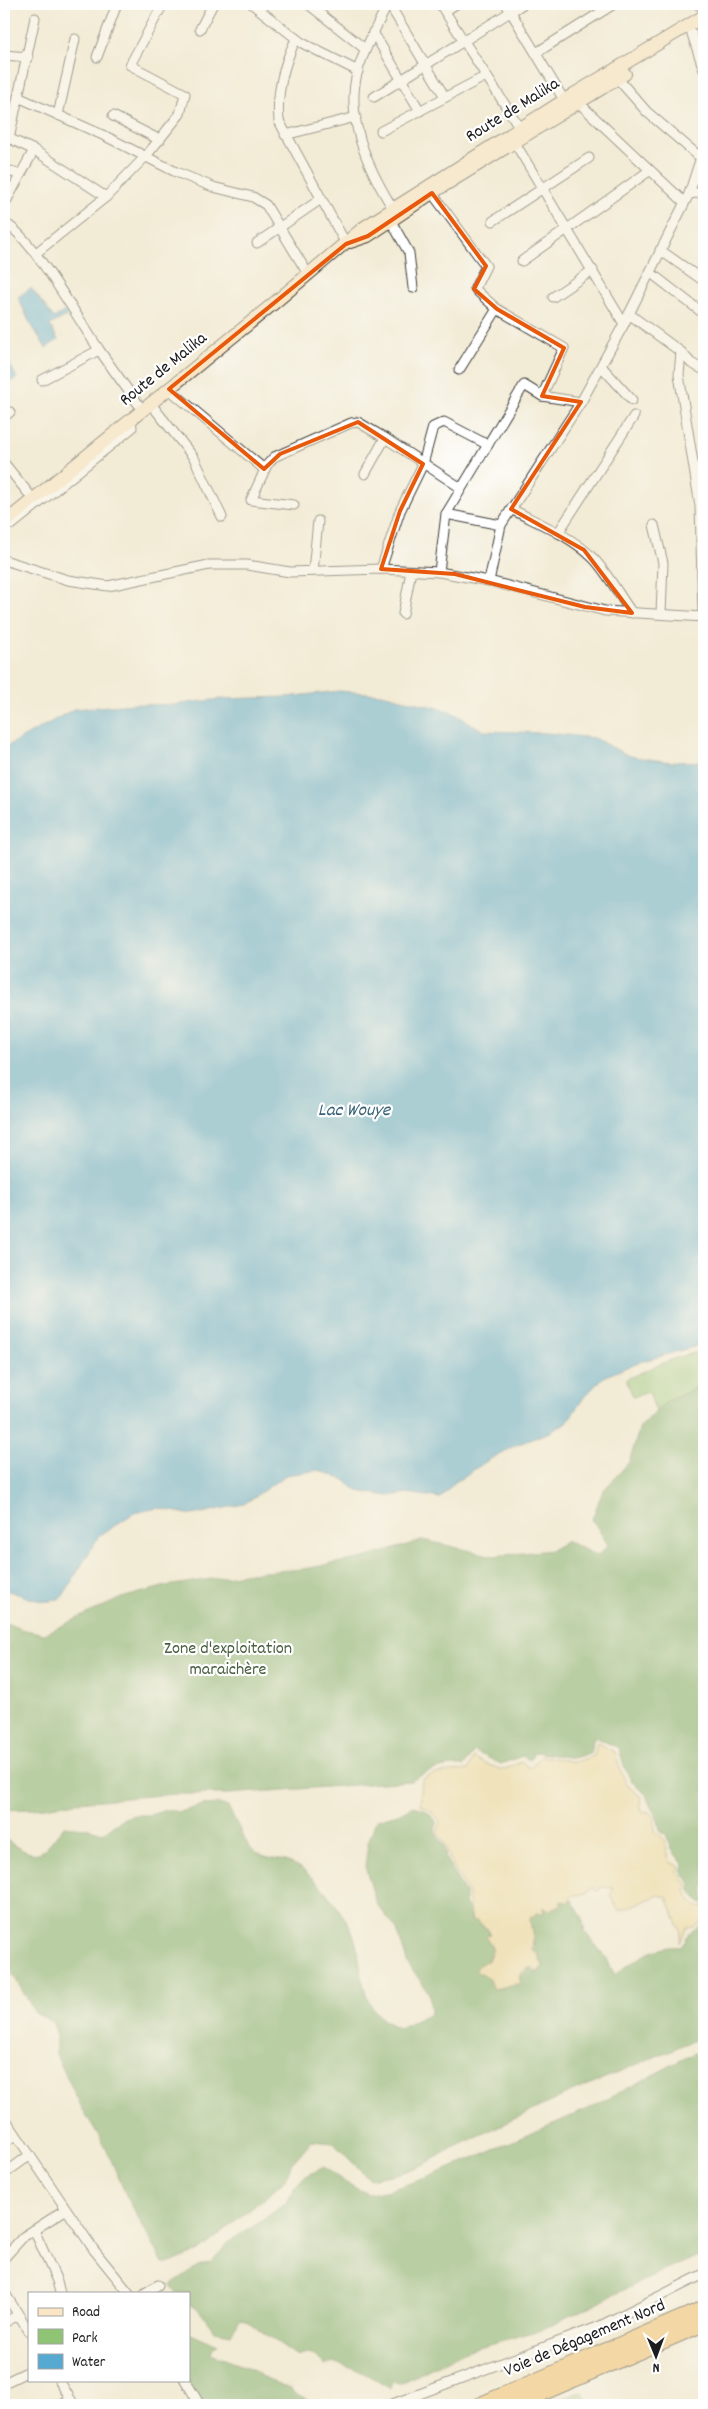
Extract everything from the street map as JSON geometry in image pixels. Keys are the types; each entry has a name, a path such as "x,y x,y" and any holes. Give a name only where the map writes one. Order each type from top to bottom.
{"highway":[{"name":"Voie de Dégagement Nord","path":"481,2405 704,2309"},
{"name":"Voie de Dégagement Nord","path":"513,2405 704,2323"}],"main road":[{"name":"Route de Malika","path":"4,524 308,274 392,208 564,100 700,7"},
{"name":"Route de Malika","path":"346,244 368,236 432,193 704,26"}],"street":[{"path":"97,57 117,4"},
{"path":"36,253 106,197 146,156 180,114 185,94 131,67 130,62 162,4"},
{"path":"200,29 213,4"},
{"path":"252,4 296,39 358,71"},
{"path":"308,4 365,49"},
{"path":"392,208 368,164 356,117 355,88 365,49 388,4 445,97"},
{"path":"456,4 443,7 520,128"},
{"path":"374,97 464,42 508,8 523,4"},
{"path":"536,53 614,4"},
{"path":"508,8 564,100"},
{"path":"35,18 28,57 7,138 34,150 106,197"},
{"path":"373,32 420,111"},
{"path":"692,34 704,70"},
{"path":"58,115 76,39"},
{"path":"296,39 287,57 278,110 278,121 346,244"},
{"path":"4,55 28,57"},
{"path":"381,131 486,76"},
{"path":"618,78 647,112 701,158"},
{"path":"18,98 146,156 176,172 213,187 260,201 266,205 308,274"},
{"path":"579,103 649,171 686,198"},
{"path":"113,116 160,140"},
{"path":"285,135 356,117"},
{"path":"516,143 624,324"},
{"path":"489,581 501,525 581,402 624,324 651,273 660,250 686,198 704,148"},
{"path":"5,200 34,150"},
{"path":"493,221 589,158"},
{"path":"4,170 20,175"},
{"path":"522,261 649,171"},
{"path":"686,198 704,192"},
{"path":"432,193 486,266 475,288 477,292 497,309 564,348 542,396"},
{"path":"257,243 321,199"},
{"path":"391,221 409,252 412,288"},
{"path":"4,223 17,231 36,253 99,350 146,407 194,458 222,517"},
{"path":"660,250 703,278"},
{"path":"553,297 593,270"},
{"path":"651,273 704,314"},
{"path":"460,370 497,309"},
{"path":"629,314 681,352 692,363 704,370"},
{"path":"42,380 99,350"},
{"path":"4,560 68,580 108,586 208,565 247,566 290,572 381,570 439,572 489,581 584,607 632,613 703,617 702,508 679,375 681,352"},
{"path":"601,366 632,400"},
{"path":"439,572 446,514 524,385 542,396 581,402"},
{"path":"169,389 264,469"},
{"path":"558,533 634,416"},
{"path":"4,524 13,524 132,428 131,420"},
{"path":"294,505 251,500 264,469 270,461 280,454 351,423 358,422 461,488"},
{"path":"381,570 400,511 423,464 433,427 438,423 444,422 488,445"},
{"path":"365,474 385,438"},
{"path":"4,463 33,499"},
{"path":"511,509 558,533 594,558 632,613"},
{"path":"446,514 501,525"},
{"path":"313,571 318,521"},
{"path":"654,525 662,563 661,614"},
{"path":"403,614 411,571"},
{"path":"4,2116 15,2136 30,2155 94,2250 128,2292"},
{"path":"4,2142 15,2136"},
{"path":"4,2174 30,2155"},
{"path":"5,2253 23,2237 66,2210"},
{"path":"34,2230 57,2281 60,2292"},
{"path":"390,2405 402,2399 486,2371 598,2327 704,2274"},
{"path":"147,2292 158,2286"},
{"path":"4,2292 23,2317 28,2329"},
{"path":"4,2323 23,2317"},
{"path":"4,2383 28,2371"},
{"path":"60,2382 72,2403 62,2405"},
{"path":"186,2382 200,2405"}],"highlighted area":[{"path":"432,193 486,266 474,289 497,309 564,348 542,396 581,402 511,509 584,550 632,613 585,607 455,574 381,569 400,511 423,464 358,422 280,454 264,469 169,389 346,244 368,236"}],"green space":[{"path":"704,1350 704,1397 658,1418 649,1392 633,1397 626,1379 673,1359"},
{"name":"Zone d'exploitation maraichère","path":"704,1381 704,1903 700,1902 690,1891 690,1884 682,1871 684,1865 672,1850 666,1834 660,1830 658,1820 646,1794 628,1774 619,1748 594,1737 590,1753 574,1758 534,1752 530,1760 522,1756 501,1764 474,1751 464,1766 449,1766 436,1769 411,1781 229,1794 175,1794 77,1802 33,1809 4,1810 4,1622 21,1629 44,1634 121,1598 166,1586 250,1573 303,1569 368,1557 423,1540 494,1556 551,1550 567,1541 597,1556 608,1545 592,1519 603,1491 629,1462 640,1427 666,1402 700,1386"},
{"path":"219,1804 228,1807 252,1850 262,1856 295,1865 317,1882 330,1897 352,1931 366,1994 371,2006 381,2018 399,2028 431,2013 429,1993 407,1962 397,1930 376,1903 365,1866 368,1843 376,1820 398,1814 413,1806 426,1810 436,1821 435,1832 444,1846 446,1859 465,1893 465,1903 469,1909 471,1921 476,1921 488,1930 489,1935 486,1938 493,1949 487,1961 478,1966 476,1971 489,1979 493,1989 504,1988 505,1986 511,1987 521,1983 520,1976 530,1968 537,1974 544,1966 538,1953 533,1950 534,1941 530,1919 538,1913 544,1915 543,1908 549,1910 560,1906 561,1902 572,1900 582,1917 585,1932 606,1958 615,1975 638,1959 655,1951 664,1948 681,1947 688,1935 704,1923 704,2036 567,2094 451,2149 425,2164 401,2173 369,2179 333,2143 312,2141 291,2164 286,2179 272,2192 199,2251 168,2264 163,2263 126,2195 105,2146 82,2108 56,2055 54,2022 35,2013 4,1959 4,1830 5,1839 25,1851 38,1853 44,1850 64,1826 86,1828 103,1833 124,1818 134,1815 150,1815 166,1810 180,1812 203,1805"},
{"path":"704,2048 704,2254 661,2272 541,2330 468,2350 401,2383 392,2382 390,2389 368,2375 350,2367 341,2364 325,2365 309,2354 297,2356 248,2322 240,2319 232,2334 214,2331 199,2310 190,2305 190,2292 175,2292 170,2285 198,2266 211,2262 233,2238 259,2223 288,2201 294,2188 304,2177 324,2167 346,2183 368,2194 390,2190 431,2176 588,2109"},
{"path":"190,2332 218,2345 213,2347 211,2354 252,2369 264,2378 291,2389 312,2404 193,2405 178,2382 190,2382"},
{"path":"582,2391 587,2400 575,2405 548,2405"}],"sand":[{"path":"597,1743 615,1752 627,1784 636,1794 642,1797 640,1808 643,1813 649,1812 654,1817 655,1831 664,1839 670,1862 680,1866 678,1872 687,1885 685,1891 693,1903 699,1907 704,1905 704,1919 694,1927 686,1928 680,1943 681,1932 667,1897 659,1895 619,1911 610,1895 614,1888 601,1887 599,1891 592,1888 586,1893 572,1896 569,1902 561,1901 559,1905 549,1910 543,1907 543,1914 538,1912 530,1918 531,1949 537,1954 543,1966 537,1973 533,1967 525,1969 519,1976 520,1983 493,1989 489,1979 476,1971 478,1966 488,1961 493,1949 486,1937 490,1934 488,1929 477,1921 472,1921 467,1891 452,1864 443,1840 437,1833 440,1821 427,1807 420,1805 422,1780 434,1774 468,1770 474,1757 483,1763 502,1770 522,1762 529,1768 542,1756 575,1762 594,1756"}],"water":[{"path":"31,288 54,318 65,311 68,315 50,325 58,340 46,348 29,321 18,297"},
{"path":"4,353 17,378 6,384 4,379"},
{"name":"Lac Wouye","path":"339,691 382,694 450,711 484,731 547,733 594,738 627,755 635,757 671,762 704,761 704,1344 636,1363 604,1377 585,1396 567,1422 550,1432 516,1445 487,1461 454,1483 440,1498 408,1493 389,1496 357,1491 344,1480 319,1470 286,1475 244,1504 192,1515 157,1508 134,1513 99,1536 63,1596 56,1600 42,1601 4,1590 4,748 74,709 134,704 172,705 221,699 286,697"}]}
